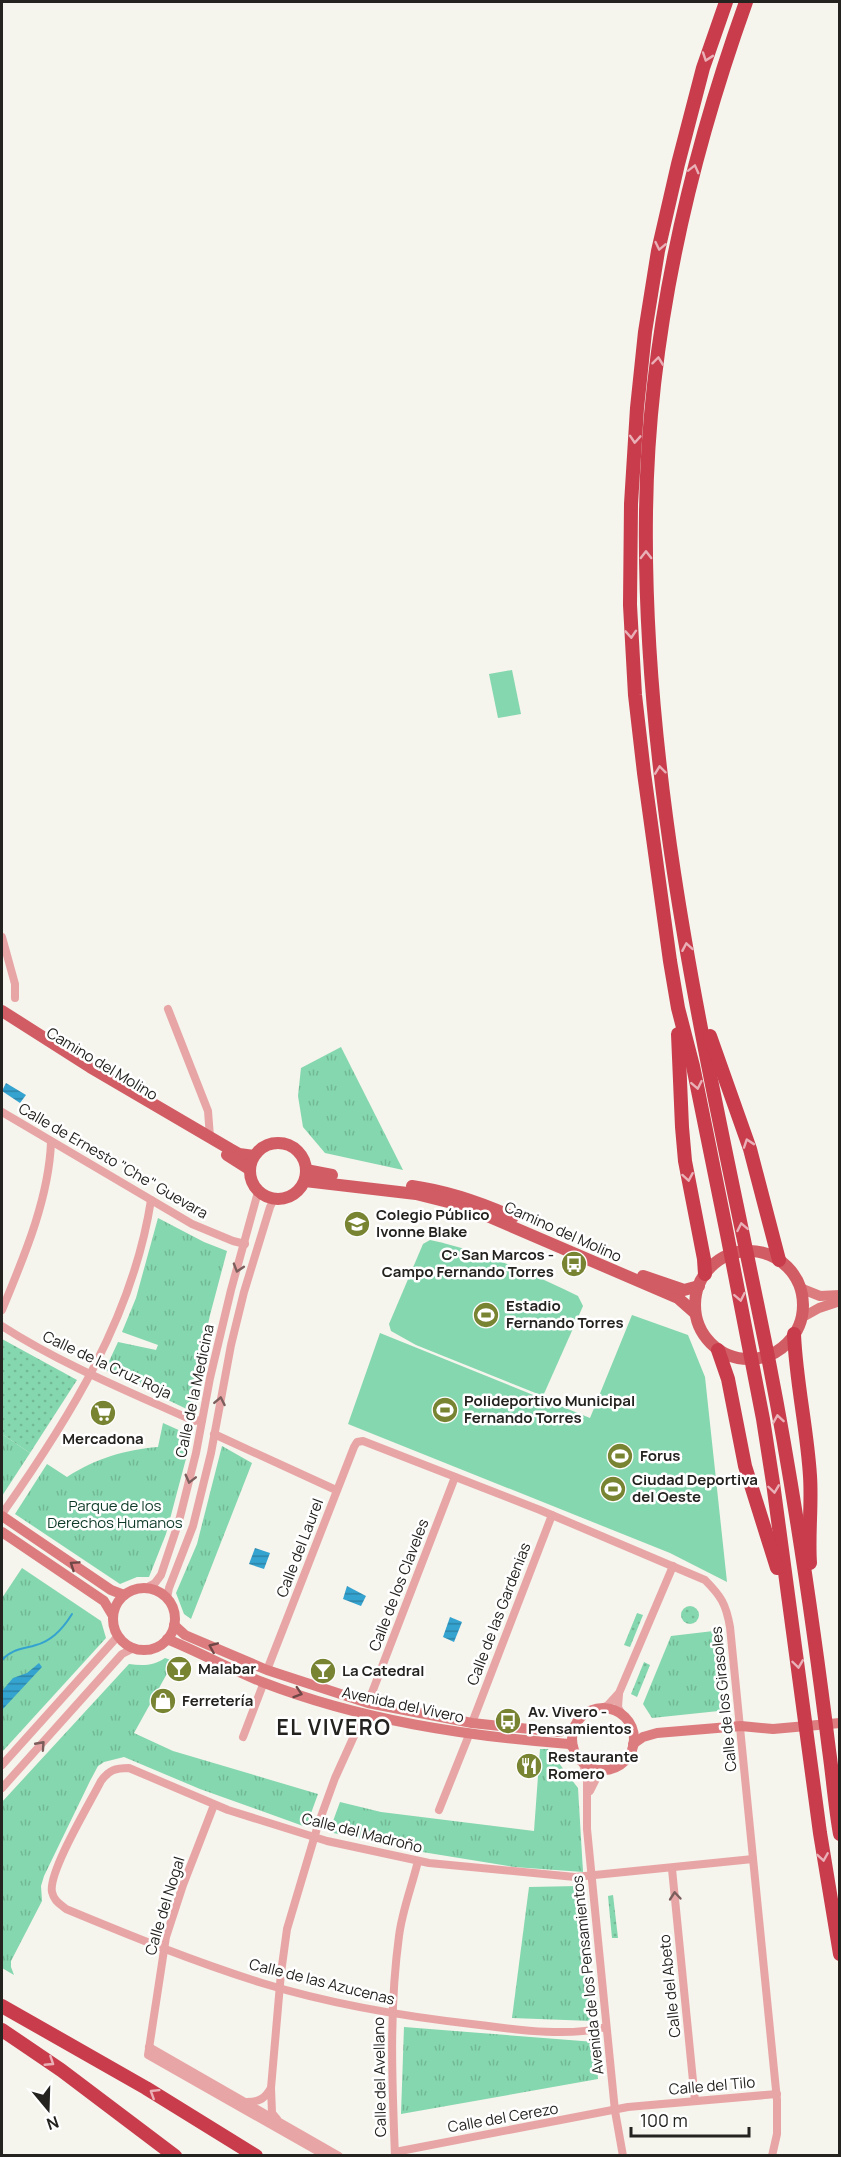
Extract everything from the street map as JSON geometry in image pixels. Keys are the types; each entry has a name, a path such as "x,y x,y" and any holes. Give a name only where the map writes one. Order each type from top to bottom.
{"highway":[{"path":"726,2 698,90 678,164 658,251 640,376 631,504 630,605 635,695 650,825 678,1008 693,1066 773,1483 820,1833 840,1954"},
{"path":"746,2 722,70 694,168 675,252 652,413 646,508 646,603 652,704 667,828 697,1005 770,1369 808,1601 840,1834"},
{"path":"697,1005 703,1013 720,1069 750,1149 773,1257"},
{"path":"678,1008 685,1161 705,1275"},
{"path":"794,1334 795,1362 805,1423 810,1478 811,1593 808,1601"},
{"path":"718,1350 728,1379 745,1466 775,1557 784,1598 789,1606"},
{"path":"2,2006 146,2088 256,2156"},
{"path":"2,2030 62,2070 175,2156"},
{"path":"203,2123 233,2133 270,2156"}],"main road":[{"name":"Camino del Molino","path":"2,1011 90,1067 210,1137 240,1154 254,1156"},
{"name":"Camino del Molino","path":"2,1021 249,1169"},
{"path":"273,1143 285,1144 296,1149 303,1159 305,1175 300,1189 293,1195 274,1199 258,1192 251,1180 249,1169 254,1156 262,1148 273,1143"},
{"name":"Camino del Molino","path":"305,1175 439,1190 467,1198 654,1280 684,1290 705,1275"},
{"name":"Camino del Molino","path":"305,1175 416,1194 464,1206 678,1298 695,1313"},
{"path":"740,1252 755,1252 773,1257 790,1270 800,1288 803,1304 801,1318 794,1334 784,1346 769,1355 748,1359 718,1350 700,1328 695,1313 695,1299 705,1275 726,1257 740,1252"},
{"path":"800,1288 820,1296 840,1295"},
{"path":"801,1318 840,1300"},
{"path":"2,1515 111,1590 124,1595"},
{"path":"2,1532 104,1601 113,1616"},
{"path":"146,1588 158,1591 167,1599 173,1609 174,1625 167,1639 153,1648 134,1648 118,1636 114,1628 113,1616 116,1604 124,1595 134,1589 146,1588"},
{"name":"Avenida del Vivero","path":"174,1625 185,1635 267,1670 368,1703 470,1729 559,1732 574,1728"},
{"name":"Avenida del Vivero","path":"167,1639 264,1682 364,1714 569,1744 573,1747"},
{"path":"631,1726 633,1744 630,1754 614,1767 604,1770 592,1768 582,1761 573,1747 574,1728 580,1718 590,1711 602,1708 621,1713 631,1726 645,1732 657,1733 741,1726 783,1728 840,1723"},
{"path":"633,1744 643,1737 657,1733"}],"street":[{"path":"2,937 15,984 15,998"},
{"path":"168,1010 208,1111 210,1137"},
{"name":"Calle de Ernesto \"Che\" Guevara","path":"2,1112 192,1224 245,1244"},
{"path":"2,1310 23,1260 36,1216 47,1172 51,1142"},
{"name":"Calle de la Medicina","path":"146,1588 155,1583 161,1575 179,1521 226,1311 258,1192"},
{"path":"167,1599 169,1588 193,1526 244,1292 274,1199"},
{"path":"2,1515 29,1476 92,1373 118,1318 143,1239 151,1200"},
{"name":"Calle de la Cruz Roja","path":"2,1326 40,1349 194,1421 202,1420"},
{"path":"214,1434 336,1490"},
{"name":"Calle del Laurel","path":"267,1670 354,1447 363,1441"},
{"name":"Calle de los Girasoles","path":"363,1441 552,1515 673,1566 705,1580 721,1597 727,1608 741,1726 777,2094 777,2134 772,2156"},
{"name":"Calle de los Claveles","path":"368,1703 455,1477"},
{"name":"Calle de las Gardenias","path":"439,1810 552,1515"},
{"path":"621,1713 618,1707 619,1693 673,1566"},
{"path":"2,1765 118,1636"},
{"path":"2,1788 122,1654 134,1648"},
{"path":"243,1737 264,1682"},
{"path":"602,1708 619,1693"},
{"path":"280,2122 272,2113 272,2088 287,1929 314,1837 336,1778 364,1714"},
{"name":"Avenida de los Pensamientos","path":"582,1761 589,1792 587,1829 615,2110 623,2156"},
{"name":"Calle del Madroño","path":"51,1891 54,1873 108,1772 117,1768 129,1768 214,1804 314,1837 418,1861 535,1875 575,1877 753,1859"},
{"path":"589,1792 598,1775 604,1770"},
{"name":"Calle del Nogal","path":"149,2051 164,1949 183,1885 214,1804"},
{"name":"Calle del Avellano","path":"395,2154 393,2013 399,1933 418,1861"},
{"name":"Calle del Abeto","path":"672,1869 695,2101"},
{"name":"Calle de las Azucenas","path":"51,1891 55,1901 66,1910 164,1949 280,1988 408,2017 517,2030 590,2031 606,2026"},
{"path":"149,2051 246,2102 339,2156"},
{"path":"149,2051 326,2156"},
{"path":"246,2102 255,2102 265,2098 272,2088"},
{"name":"Calle del Tilo","path":"615,2110 777,2094"},
{"name":"Calle del Cerezo","path":"395,2154 615,2110"}],"green space":[{"path":"512,670 521,714 498,718 489,674"},
{"path":"341,1047 403,1170 325,1153 303,1127 298,1096 301,1068"},
{"path":"158,1218 204,1242 227,1251 193,1393 198,1394 195,1412 105,1370 118,1342 156,1350 158,1345 122,1332 136,1298"},
{"name":"Estadio Fernando Torres","path":"430,1240 468,1250 506,1264 578,1296 583,1306 543,1396 416,1345 391,1331 389,1324 423,1244"},
{"name":"Ciudad Deportiva del Oeste","path":"632,1315 688,1335 705,1377 727,1582 670,1553 348,1424 380,1333 590,1418"},
{"path":"2,1339 77,1380 30,1453 2,1434"},
{"name":"Parque de los Derechos Humanos","path":"163,1423 192,1436 166,1534 149,1577 137,1577 120,1584 15,1514 47,1464 67,1477 111,1456 158,1447"},
{"path":"2,1434 30,1453 2,1496"},
{"path":"222,1446 252,1463 191,1619 184,1614 176,1593 197,1544"},
{"path":"127,1483 151,1489 143,1525 119,1520"},
{"name":"Parque de los Derechos Humanos","path":"22,1568 101,1621 106,1638 2,1752 2,1598"},
{"path":"686,1606 694,1606 699,1611 697,1622 686,1624 681,1619 681,1611"},
{"path":"637,1613 643,1615 630,1647 624,1645"},
{"path":"722,1630 728,1710 652,1718 643,1704 671,1636"},
{"path":"165,1658 174,1661 134,1733 173,1751 318,1794 306,1827 200,1789 124,1757 104,1762 98,1766 90,1781 44,1876 41,1886 42,1901 11,1961 14,1975 2,1968 2,1802 129,1664 148,1665"},
{"path":"644,1662 650,1665 637,1697 631,1694"},
{"path":"540,1749 548,1749 578,1788 583,1872 514,1867 410,1850 329,1832 340,1802 381,1812 534,1831"},
{"path":"579,1886 592,2021 512,2018 529,1887"},
{"path":"613,1895 618,1938 612,1938 608,1896"},
{"path":"404,2027 595,2042 598,2079 401,2114"}],"water":[{"path":"6,1083 26,1095 20,1103 2,1091"},
{"path":"255,1548 270,1553 264,1569 249,1564"},
{"path":"347,1586 366,1596 361,1606 343,1599"},
{"path":"450,1617 462,1622 454,1642 443,1637"},
{"path":"39,1663 42,1667 2,1710 2,1691 13,1678 27,1673"}],"waterway":[{"path":"2,1660 14,1651 36,1645 52,1637 72,1614"}],"place":[{"name":"Colegio Público Ivonne Blake","path":"357,1224"},
{"name":"Cº San Marcos - Campo Fernando Torres","path":"574,1264"},
{"name":"Estadio Fernando Torres","path":"486,1315"},
{"name":"Polideportivo Municipal Fernando Torres","path":"445,1410"},
{"name":"Mercadona","path":"103,1413"},
{"name":"Forus","path":"620,1456"},
{"name":"Ciudad Deportiva del Oeste","path":"613,1489"},
{"name":"Malabar","path":"179,1669"},
{"name":"La Catedral","path":"323,1671"},
{"name":"Ferretería","path":"163,1701"},
{"name":"Av. Vivero - Pensamientos","path":"508,1721"},
{"name":"Restaurante Romero","path":"529,1766"}],"district":[{"name":"EL VIVERO","path":"334,1728"}]}
